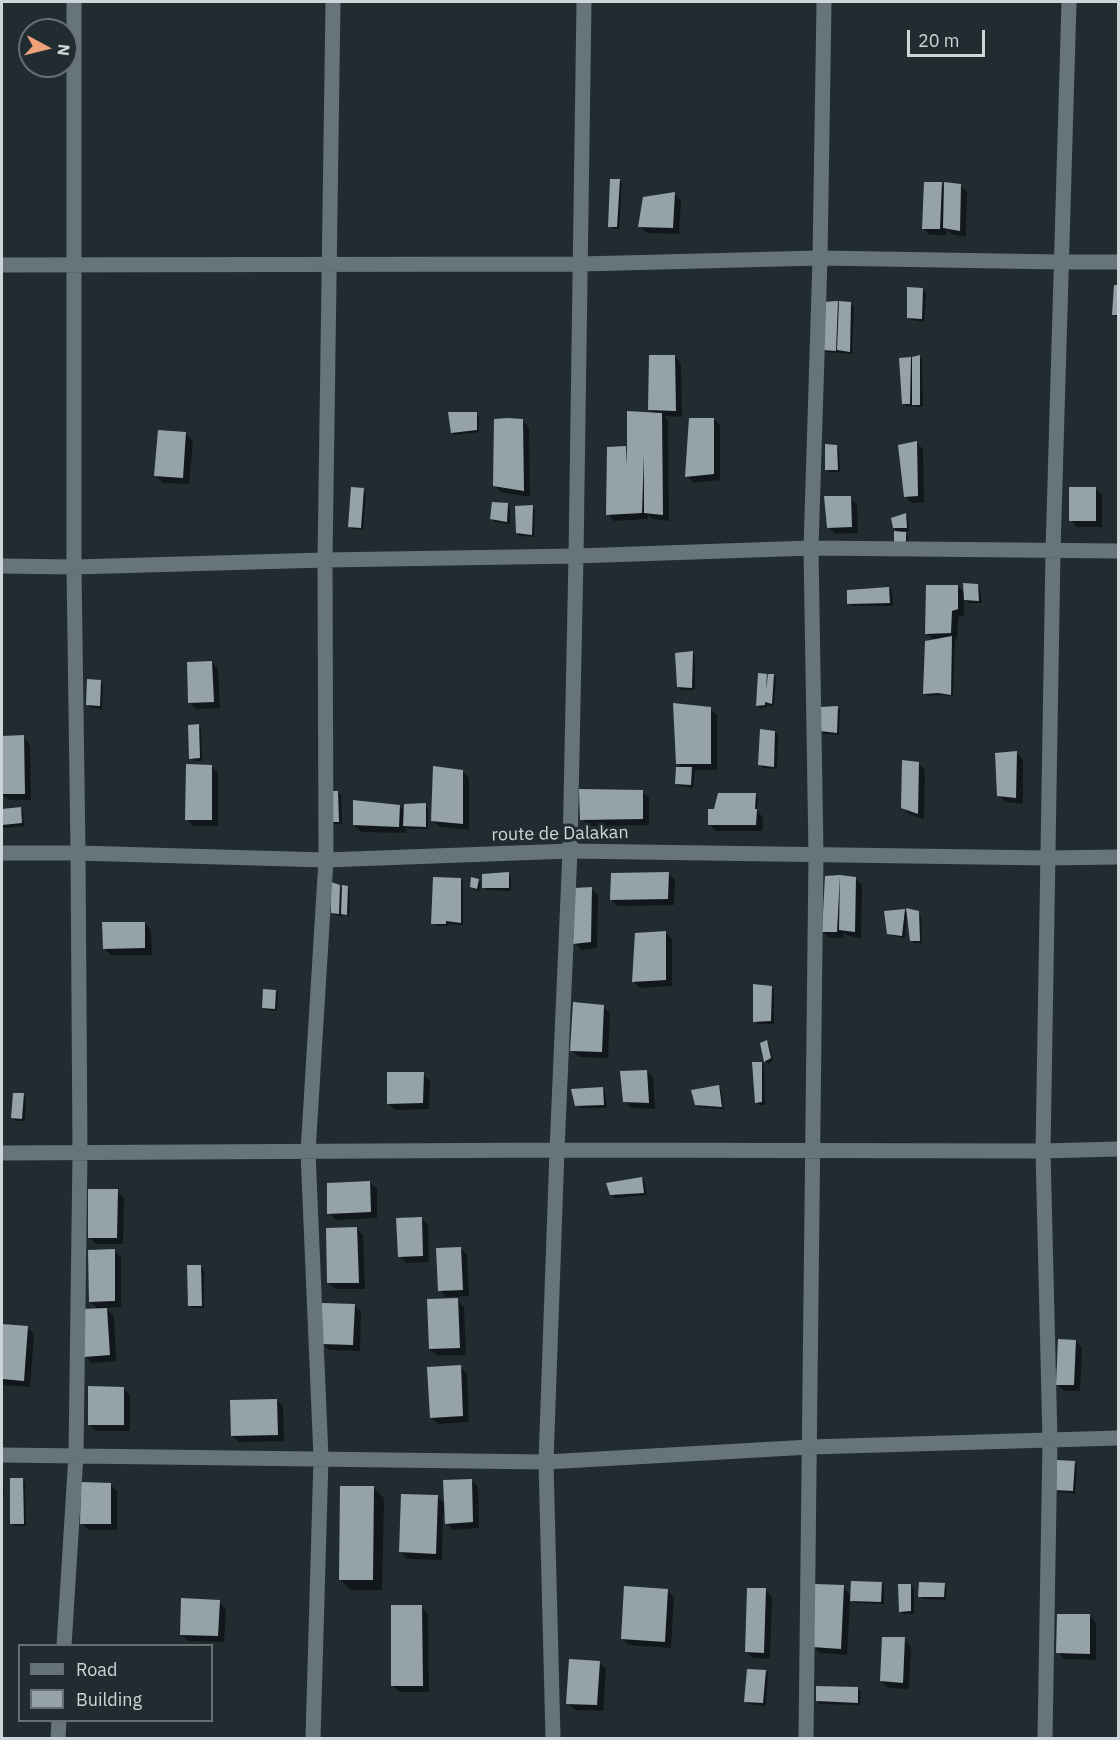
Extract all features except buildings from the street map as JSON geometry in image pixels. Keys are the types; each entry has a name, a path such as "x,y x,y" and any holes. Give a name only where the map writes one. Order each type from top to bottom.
{"street":[{"path":"64,1644 76,1455 80,1153 74,567 74,2"},
{"path":"313,1738 321,1458 308,1152 326,860 325,560 333,2"},
{"path":"553,1738 546,1462 556,1150 570,851 584,2"},
{"path":"806,1738 816,855 811,548 820,258 824,2"},
{"path":"1045,1738 1050,1441 1043,1151 1047,858 1060,262 1069,2"},
{"path":"2,265 580,264 820,258 1119,262"},
{"path":"2,566 74,567 576,556 811,548 1119,550"},
{"name":"route de Dalakan","path":"2,853 326,860 570,851 1119,857"},
{"path":"2,1154 1119,1149"},
{"path":"2,1455 546,1462 810,1447 1119,1438"},
{"path":"58,1738 59,1722"}]}
